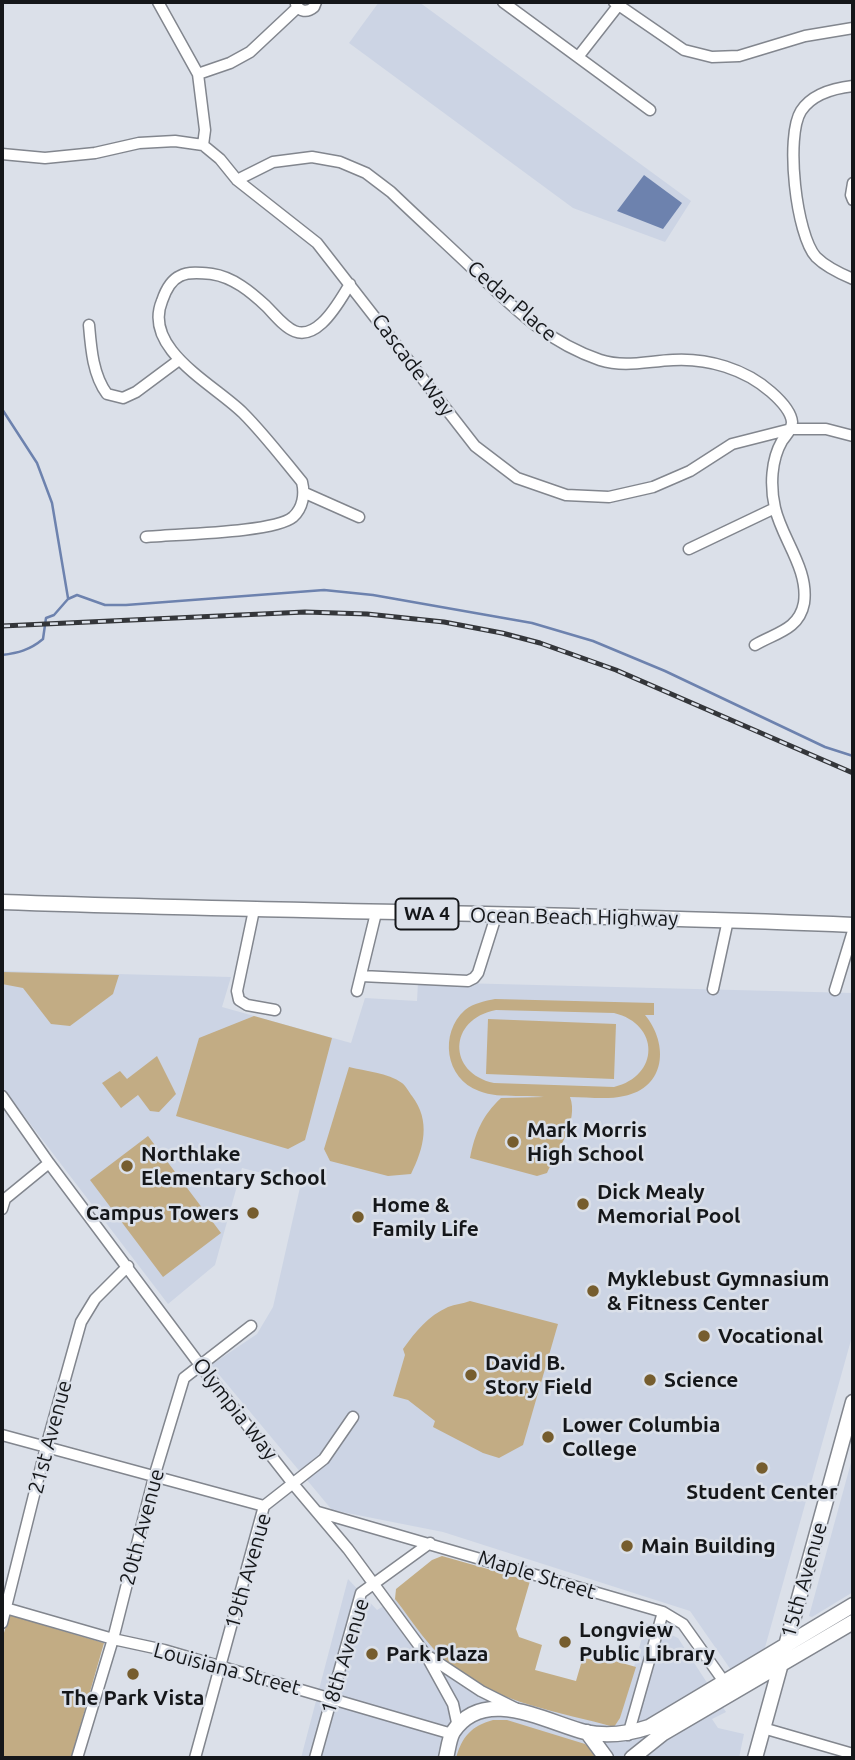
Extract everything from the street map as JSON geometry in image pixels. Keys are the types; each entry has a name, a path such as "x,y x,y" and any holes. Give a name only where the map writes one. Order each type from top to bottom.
{"main road":[{"name":"Ocean Beach Highway","path":"2,902 853,925"},
{"name":"15th Avenue","path":"755,1758 785,1646 847,1447 853,1402"},
{"path":"446,1758 455,1730 474,1714 490,1709 520,1710 587,1732 628,1735 649,1727 853,1605"},
{"path":"632,1758 671,1728 853,1622"},
{"path":"587,1732 606,1758"}],"street":[{"path":"2,154 45,158 95,153 139,143 175,141 203,145 205,130 198,74 158,2"},
{"path":"198,74 230,64 250,52 296,5 304,11 310,10 316,2"},
{"path":"503,2 650,110"},
{"path":"578,57 618,3 684,50 712,57 739,56 805,36 853,28"},
{"path":"853,86 836,88 815,98 801,112 795,134 794,182 804,236 816,257 853,279"},
{"name":"Cascade Way","path":"203,145 220,159 237,180 317,243 475,446 517,478 566,495 609,497 653,488 690,471 732,444 791,429 826,429 853,436"},
{"name":"Cedar Place","path":"237,180 273,162 312,157 340,162 366,173 391,192 530,322 566,347 603,361 635,365 674,360 707,362 741,372 772,392 788,411 792,421 791,429"},
{"path":"853,183 853,200"},
{"path":"146,537 271,525 292,518 305,493 302,482 243,413 179,360 165,341 159,326 159,307 166,289 181,276 200,272 218,275 239,284 266,306 281,324 295,331 310,331 322,323 350,284"},
{"path":"89,325 92,355 101,386 107,394 123,398 136,392 179,360"},
{"path":"755,645 783,633 797,622 804,602 803,579 775,508 772,487 773,465 781,442 791,429"},
{"path":"305,493 359,517"},
{"path":"689,550 775,508"},
{"path":"254,910 237,991 239,1000 247,1005 275,1010"},
{"path":"357,991 376,913"},
{"path":"361,976 468,981 478,973 496,916"},
{"path":"713,989 728,920"},
{"path":"835,990 853,931"},
{"name":"Olympia Way","path":"2,1096 200,1365 293,1485 318,1512 426,1655 453,1704 455,1730"},
{"path":"2,1209 5,1199 49,1163"},
{"name":"21st Avenue","path":"2,1623 46,1447 81,1322 95,1299 128,1266"},
{"name":"20th Avenue","path":"77,1758 113,1639 154,1477 184,1378 251,1326"},
{"name":"19th Avenue","path":"195,1758 264,1506 324,1459 354,1417"},
{"path":"2,1436 264,1506"},
{"name":"Maple Street","path":"318,1512 663,1612 683,1624 725,1683"},
{"name":"18th Avenue","path":"315,1758 361,1593 430,1543"},
{"name":"Louisiana Street","path":"4,1608 455,1730"},
{"path":"628,1735 663,1612"},
{"path":"426,1655 481,1691 520,1710"},
{"path":"763,1728 852,1753"}],"shaded area":[{"path":"379,2 419,2 691,201 665,242 573,208 349,43"},
{"path":"2,971 231,977 222,1007 351,1043 365,998 417,1001 418,982 853,993 853,1333 764,1651 735,1671 731,1670 690,1611 443,1532 332,1510 211,1365 257,1334 273,1307 301,1183 242,1168 215,1265 168,1304 2,1087"},
{"path":"2,972 119,975 113,994 70,1026 51,1024 23,988 2,984"},
{"path":"495,999 654,1003 654,1015 645,1015 653,1026 660,1051 655,1075 638,1091 624,1096 570,1097 572,1116 566,1136 547,1173 537,1176 470,1158 480,1125 501,1098 544,1097 495,1095 479,1091 459,1077 453,1066 449,1043 457,1020 468,1008","holes":["496,1010 614,1013 629,1019 640,1028 649,1050 640,1072 629,1081 614,1087 494,1083 468,1069 461,1058 459,1046 462,1034 469,1024 480,1015"]},
{"path":"254,1016 332,1038 305,1140 288,1149 176,1116 199,1038"},
{"path":"488,1019 616,1024 614,1079 486,1074"},
{"path":"157,1056 176,1094 159,1112 150,1111 138,1095 121,1108 102,1083 120,1071 127,1079"},
{"path":"349,1067 383,1075 402,1083 418,1105 424,1135 411,1174 388,1176 330,1161 324,1149"},
{"path":"148,1136 221,1233 163,1277 90,1180"},
{"name":"David B. Story Field","path":"470,1301 558,1324 523,1445 499,1458 483,1453 433,1427 435,1421 408,1400 393,1396 405,1355 403,1349 413,1336 428,1319 441,1311"},
{"path":"852,1459 853,1592 812,1617 809,1616"},
{"path":"442,1556 530,1581 516,1629 519,1637 542,1645 535,1670 576,1681 583,1657 592,1660 594,1655 636,1667 620,1718 614,1727 530,1705 490,1690 471,1680 437,1653 395,1599 396,1589 432,1560"},
{"path":"348,1579 377,1610 395,1599 437,1653 491,1691 613,1727 620,1718 646,1623 678,1638 726,1712 712,1719 718,1728 744,1734 739,1758 301,1758"},
{"path":"9,1615 104,1643 71,1758 2,1758 2,1640"},
{"path":"493,1720 507,1720 585,1744 601,1758 456,1758 468,1733"}],"water":[{"path":"644,175 682,203 663,229 617,211"}],"waterway":[{"path":"2,409 37,463 52,503 68,598"},
{"path":"2,655 24,650 43,639 46,618 54,615 68,599 77,595 105,605 324,590 373,595 532,623 593,641 665,671 825,747 853,756"}],"railway":[{"path":"2,626 305,612 367,614 444,622 540,643 616,670 853,773"}],"place":[{"name":"Mark Morris High School","path":"513,1142"},
{"name":"Northlake Elementary School","path":"127,1166"},
{"name":"Dick Mealy Memorial Pool","path":"583,1204"},
{"name":"Campus Towers","path":"253,1213"},
{"name":"Home & Family Life","path":"358,1217"},
{"name":"Myklebust Gymnasium & Fitness Center","path":"593,1291"},
{"name":"Vocational","path":"704,1336"},
{"name":"David B. Story Field","path":"471,1375"},
{"name":"Science","path":"650,1380"},
{"name":"Lower Columbia College","path":"548,1437"},
{"name":"Student Center","path":"762,1468"},
{"name":"Main Building","path":"627,1546"},
{"name":"Longview Public Library","path":"565,1642"},
{"name":"Park Plaza","path":"372,1654"},
{"name":"The Park Vista","path":"133,1674"}]}
